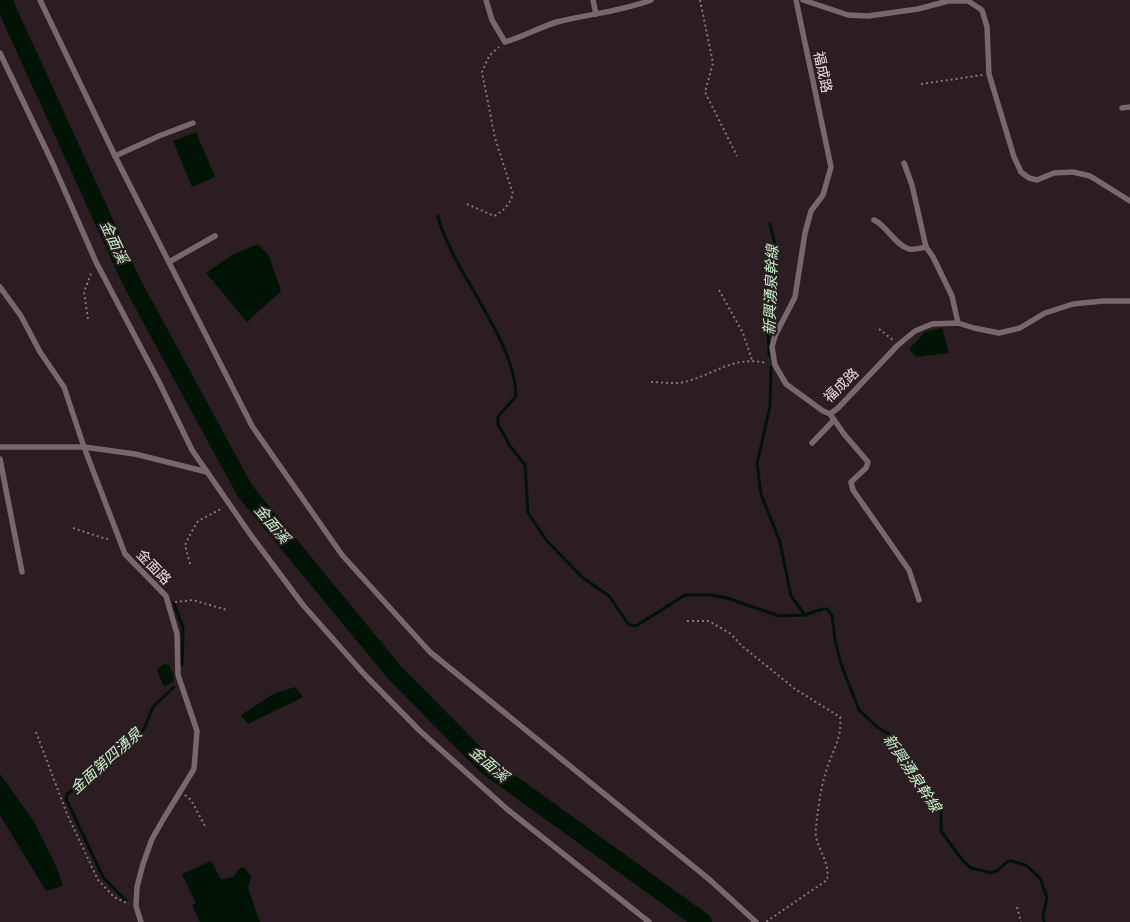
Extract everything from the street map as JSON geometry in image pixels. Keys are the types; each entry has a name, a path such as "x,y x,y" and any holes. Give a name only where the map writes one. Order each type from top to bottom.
{"lane":[{"path":"40,0 115,156 252,426 342,555 430,652 710,880 756,922"},
{"path":"486,0 492,20 505,42 555,23 622,10 651,0"},
{"path":"593,0 596,14"},
{"name":"福成路","path":"796,0 831,167 823,195 811,210 805,233 795,297 775,336 772,347 775,365 786,384 823,411 830,414 838,408 898,345 915,331 932,324 958,322 974,328 999,333 1020,328 1045,313 1073,304 1103,300 1130,301"},
{"path":"803,0 848,15 868,16 918,9 948,1 968,1 982,10 987,27 989,74 1014,157 1021,172 1029,178 1037,180 1054,173 1073,172 1090,176 1130,201"},
{"path":"0,53 53,164 96,262 159,382 192,450 229,506 303,605 364,674 415,726 508,810 649,922"},
{"path":"1122,108 1130,107"},
{"path":"115,156 159,136 193,123"},
{"path":"904,163 912,185 926,247 933,257 952,296 958,322"},
{"path":"874,220 910,249 926,247"},
{"path":"169,262 215,236"},
{"name":"金面路","path":"0,287 21,316 40,352 64,387 84,447 125,554 166,596 177,634 178,675 196,731 194,769 152,839 137,887 136,906 140,922"},
{"path":"830,414 844,434 868,462 866,468 851,482 853,490 910,570 919,600"},
{"path":"812,444 834,420"},
{"path":"0,447 84,447 135,454 207,472"},
{"path":"0,459 22,572"}],"path":[{"path":"700,0 713,63 705,92 737,156"},
{"path":"467,204 494,216 502,212 509,205 513,194 495,138 482,72 489,56 505,42"},
{"path":"920,84 989,74"},
{"path":"88,319 84,292 96,262"},
{"path":"719,290 743,333 752,360"},
{"path":"879,329 898,345"},
{"path":"651,382 686,382 736,362 752,360 775,365"},
{"path":"190,564 186,545 198,521 229,506"},
{"path":"73,528 106,539 118,536"},
{"path":"168,603 193,600 227,610"},
{"path":"687,621 709,622 731,634 742,646 795,689 840,717 842,728 824,778 815,837 825,856 828,874 827,880 766,922"},
{"path":"36,732 67,814 86,858 98,880 114,897 136,906"},
{"path":"181,792 191,800 205,826"},
{"path":"1016,906 1021,922"}],"shaded area":[{"path":"196,132 215,177 192,187 173,141"},
{"path":"258,244 269,256 281,291 247,322 206,273 232,255"},
{"path":"942,328 949,353 916,357 909,349 925,332"},
{"path":"164,664 169,665 174,681 166,686 163,685 157,669"},
{"path":"295,687 303,697 248,724 241,715 275,693"},
{"path":"0,774 33,820 56,866 63,886 46,891 0,815"},
{"path":"211,861 221,879 233,877 239,869 244,867 251,877 248,888 260,922 200,922 192,905 196,904 182,874"}],"waterway":[{"name":"金面溪","path":"3,0 132,283 245,491 395,673 487,766 703,922"},
{"path":"438,216 451,250 491,322 509,360 514,378 516,396 498,417 498,424 510,446 525,465 528,513 547,541 582,577 609,596 629,625 636,626 685,595 712,595 727,598 779,616 805,615"},
{"name":"新興湧泉幹線","path":"769,356 768,329 774,293 775,245 770,224"},
{"name":"新興湧泉幹線","path":"771,367 770,406 757,464 761,494 780,542 791,596 805,615 822,609 827,609 832,615 835,640 841,664 859,710 877,727 889,734 908,766 920,791 941,811 941,831 963,861 971,868 991,873 998,870 1008,861 1027,866 1040,878 1047,898 1043,915 1044,922"},
{"name":"金面第四湧泉","path":"174,603 183,628 182,665"},
{"name":"金面第四湧泉","path":"126,901 103,877 66,799 67,794 107,763 144,729 153,707 174,687"}]}
